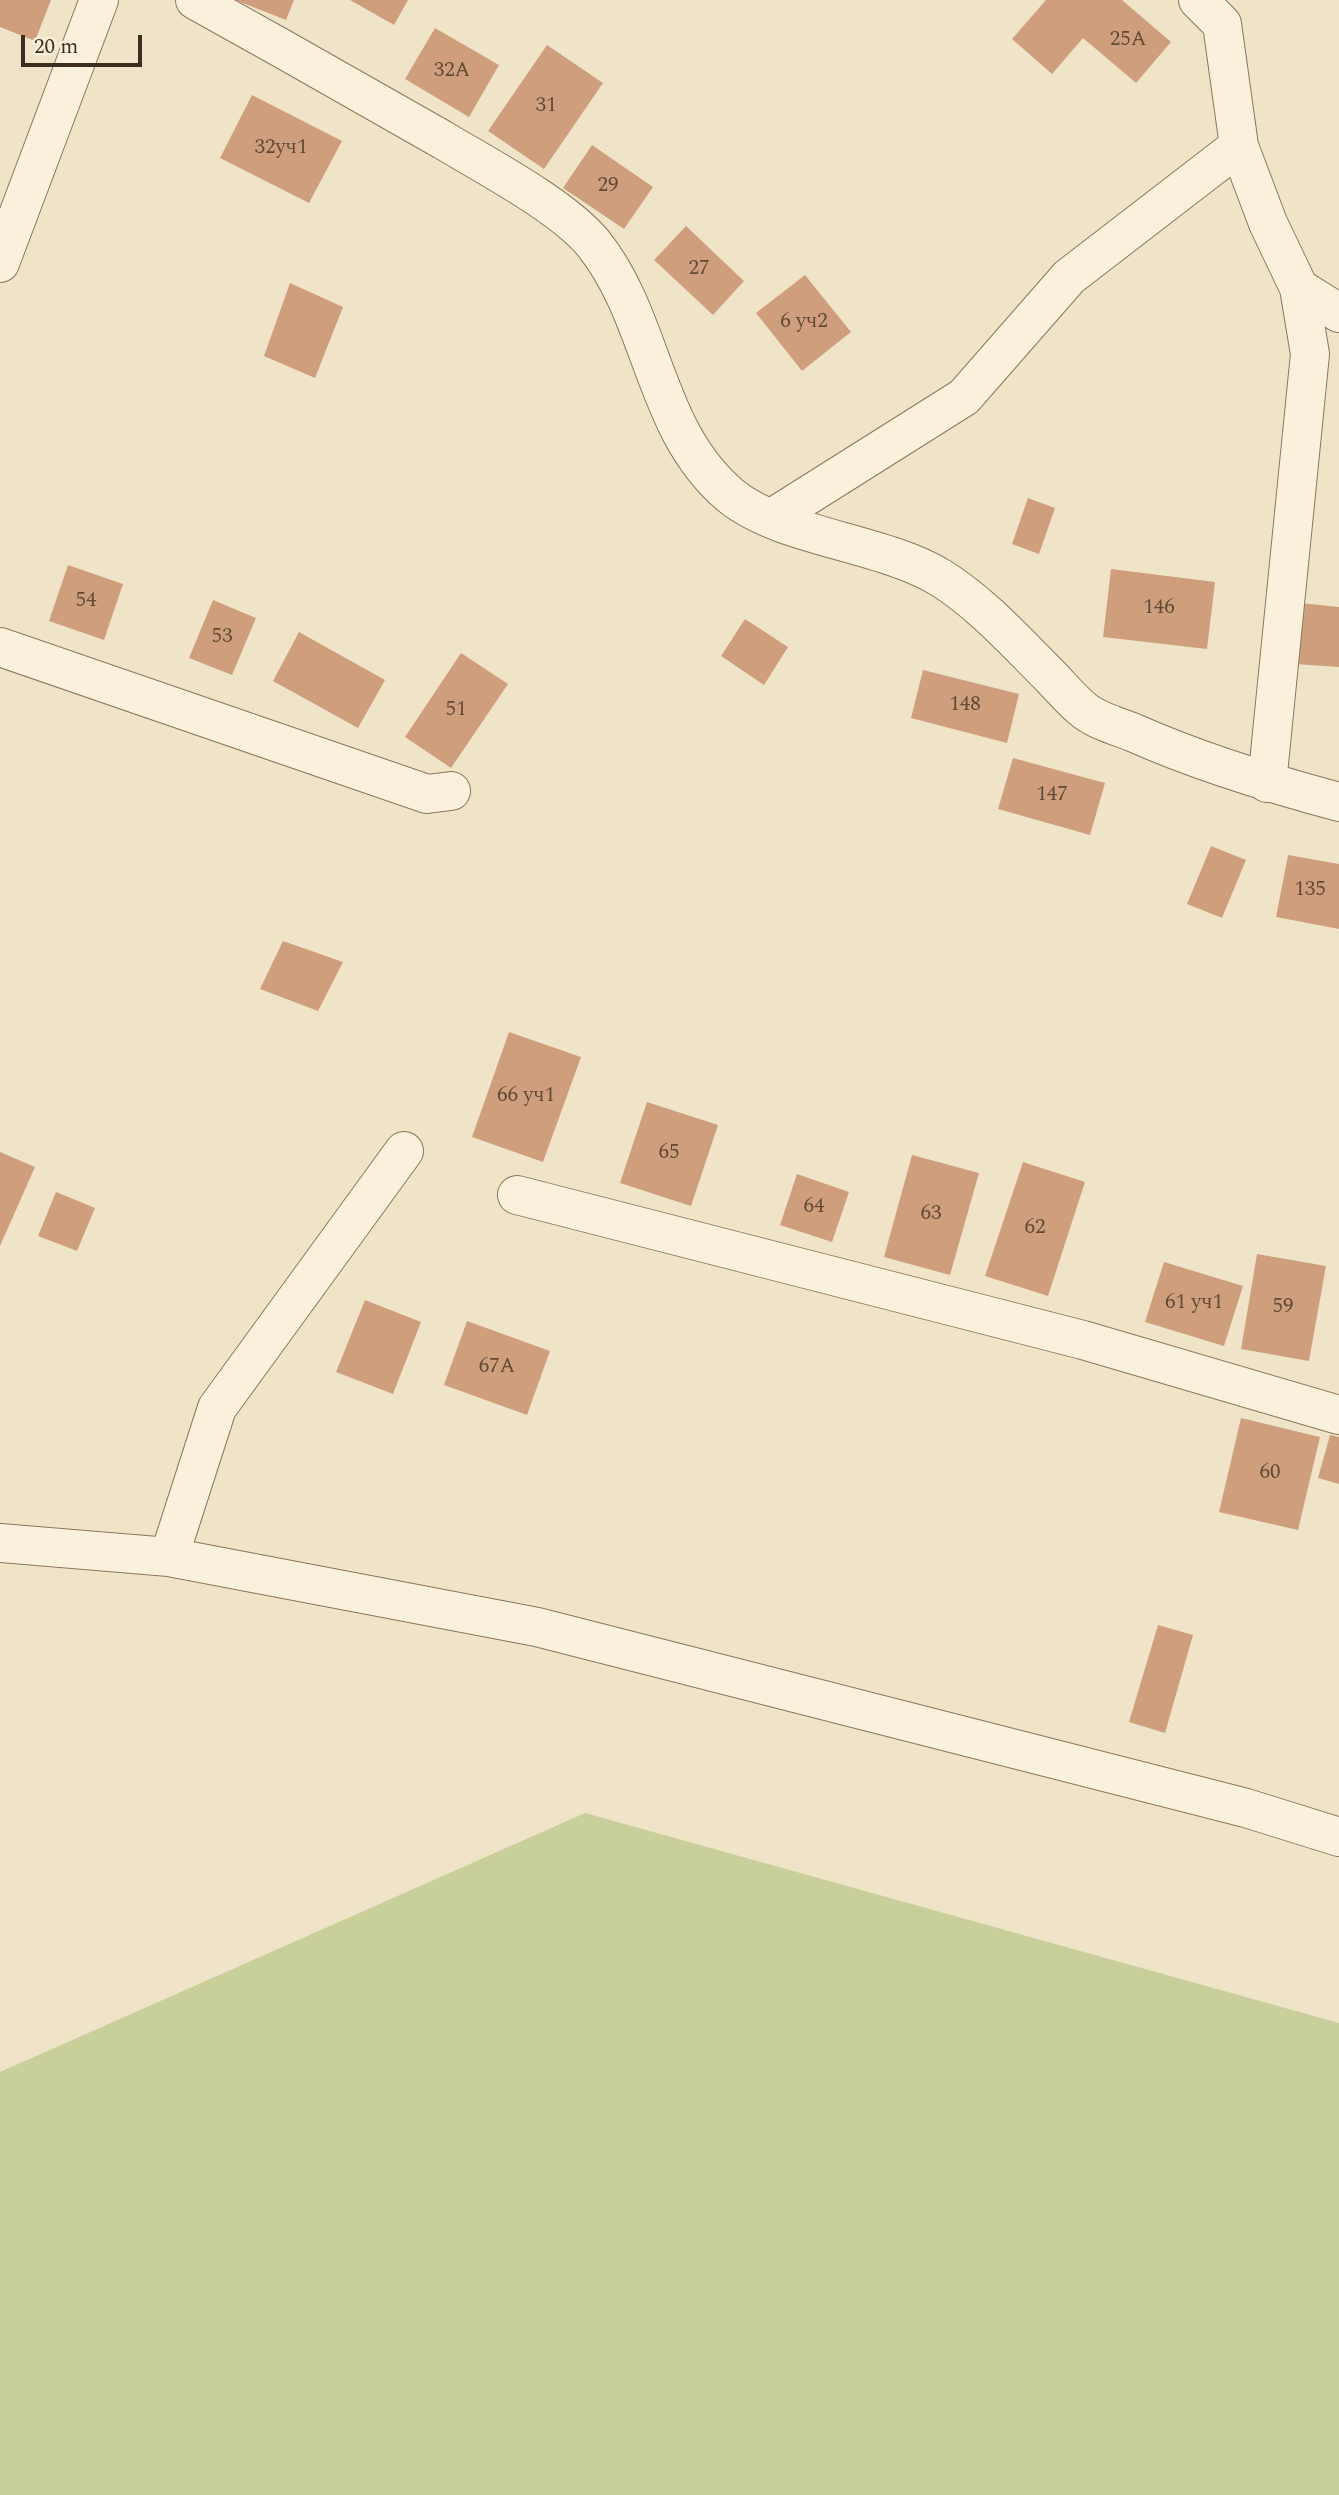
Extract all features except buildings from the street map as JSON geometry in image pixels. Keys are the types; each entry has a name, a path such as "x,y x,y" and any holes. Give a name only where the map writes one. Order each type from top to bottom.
{"street":[{"path":"0,263 99,0"},
{"path":"195,0 512,180 591,240 622,286 638,320 667,408 687,447 707,474 734,498 772,518 863,547 939,577 989,615 1086,712 1180,754 1266,783 1339,802"},
{"path":"1198,0 1222,24 1239,146 1268,223 1299,288 1310,354 1266,783"},
{"path":"772,518 964,397 1069,277 1239,146"},
{"path":"1299,288 1339,313"},
{"path":"0,647 426,794 451,791"},
{"path":"169,1556 216,1408 404,1151"},
{"path":"517,1195 1083,1340 1339,1415"},
{"path":"0,1544 169,1556 537,1627 1233,1804 1339,1837"}],"green space":[{"path":"585,1813 1339,2023 1339,2495 0,2495 0,2072"}]}
